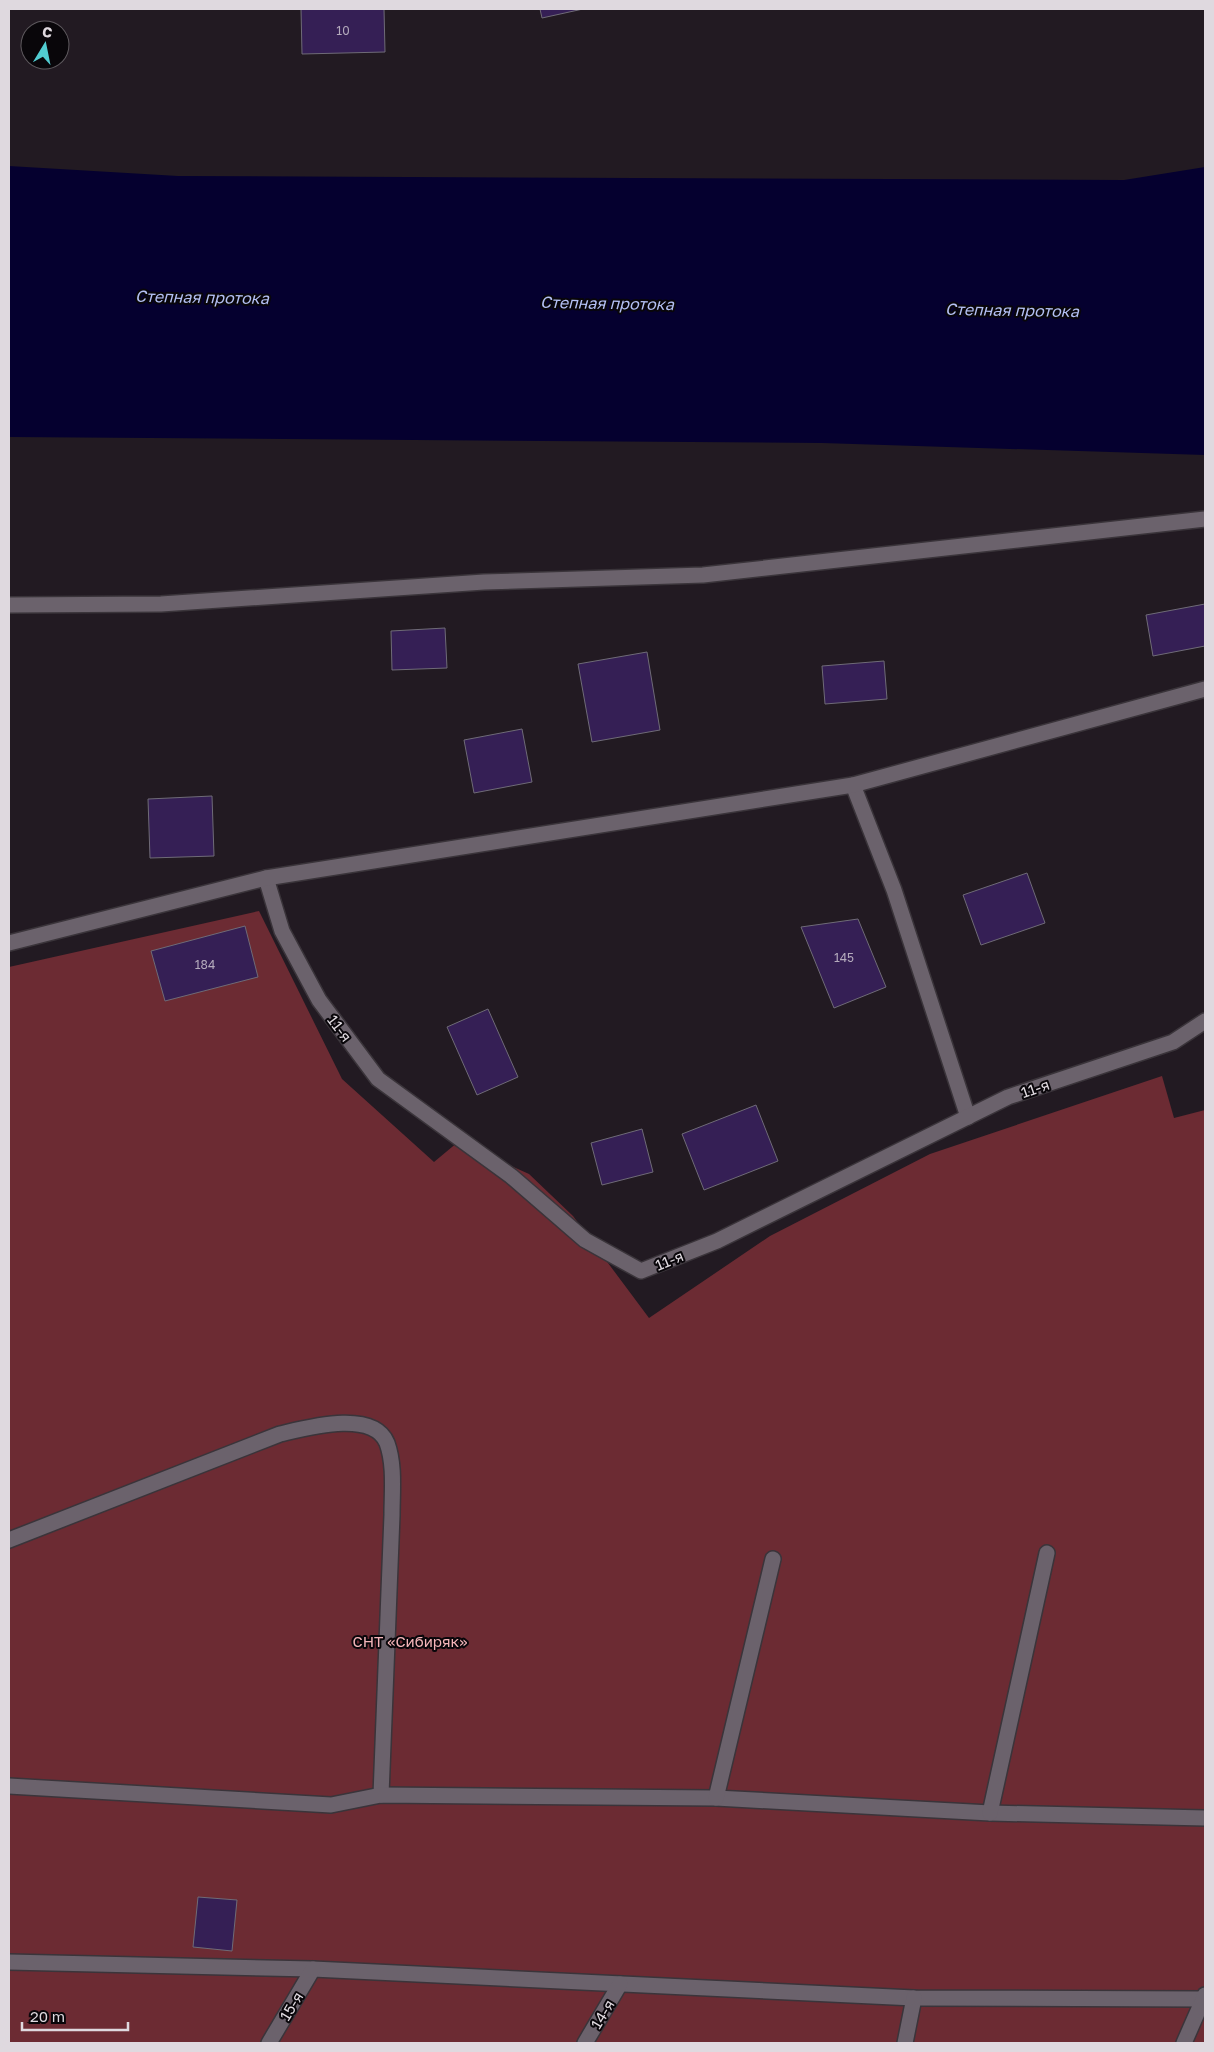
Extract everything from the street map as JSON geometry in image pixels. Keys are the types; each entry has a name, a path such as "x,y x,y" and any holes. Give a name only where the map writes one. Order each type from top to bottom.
{"street":[{"path":"9,605 161,604 484,582 703,574 1205,519"},
{"path":"9,943 266,878 853,785 1205,689"},
{"path":"853,785 894,890 968,1118"},
{"name":"11-я","path":"266,878 282,931 319,1000 378,1080 511,1176 585,1240 641,1271 717,1241 1008,1098 1173,1042 1205,1021"},
{"path":"9,1540 280,1434 310,1427 344,1423 365,1425 378,1431 386,1442 392,1470 392,1515 381,1795"},
{"path":"990,1813 1047,1553"},
{"path":"716,1798 773,1559"},
{"path":"9,1786 331,1805 381,1795 716,1798 990,1813 1205,1818"},
{"path":"9,1962 313,1968 914,1998 1205,1997 1184,2043"},
{"name":"15-я","path":"269,2043 313,1968"},
{"name":"14-я","path":"585,2043 620,1984"},
{"path":"905,2043 914,1998"}],"green space":[{"name":"СНТ «Сибиряк»","path":"259,911 342,1079 434,1162 458,1142 529,1174 573,1216 649,1318 770,1236 930,1154 1162,1076 1174,1118 1205,1110 1205,2043 9,2043 9,967"}],"water":[{"name":"Степная протока","path":"9,166 178,176 1124,180 1205,167 1205,455 822,443 9,437"}],"building":[{"path":"301,9 384,9 385,52 302,54"},
{"path":"540,9 583,9 542,18"},
{"path":"1205,604 1205,646 1153,656 1146,615"},
{"path":"445,628 447,668 392,670 391,631"},
{"path":"647,652 660,730 592,742 578,664"},
{"path":"884,661 887,699 825,704 822,666"},
{"path":"522,729 532,782 474,793 464,740"},
{"path":"212,796 214,856 150,858 148,799"},
{"path":"1027,873 1045,923 981,945 963,895"},
{"path":"858,919 886,987 834,1008 801,927"},
{"path":"245,926 258,977 165,1001 151,951"},
{"path":"488,1009 518,1077 477,1095 447,1027"},
{"path":"756,1105 778,1161 704,1190 682,1134"},
{"path":"642,1129 653,1172 602,1185 591,1143"},
{"path":"198,1897 237,1900 232,1951 193,1947"}]}
